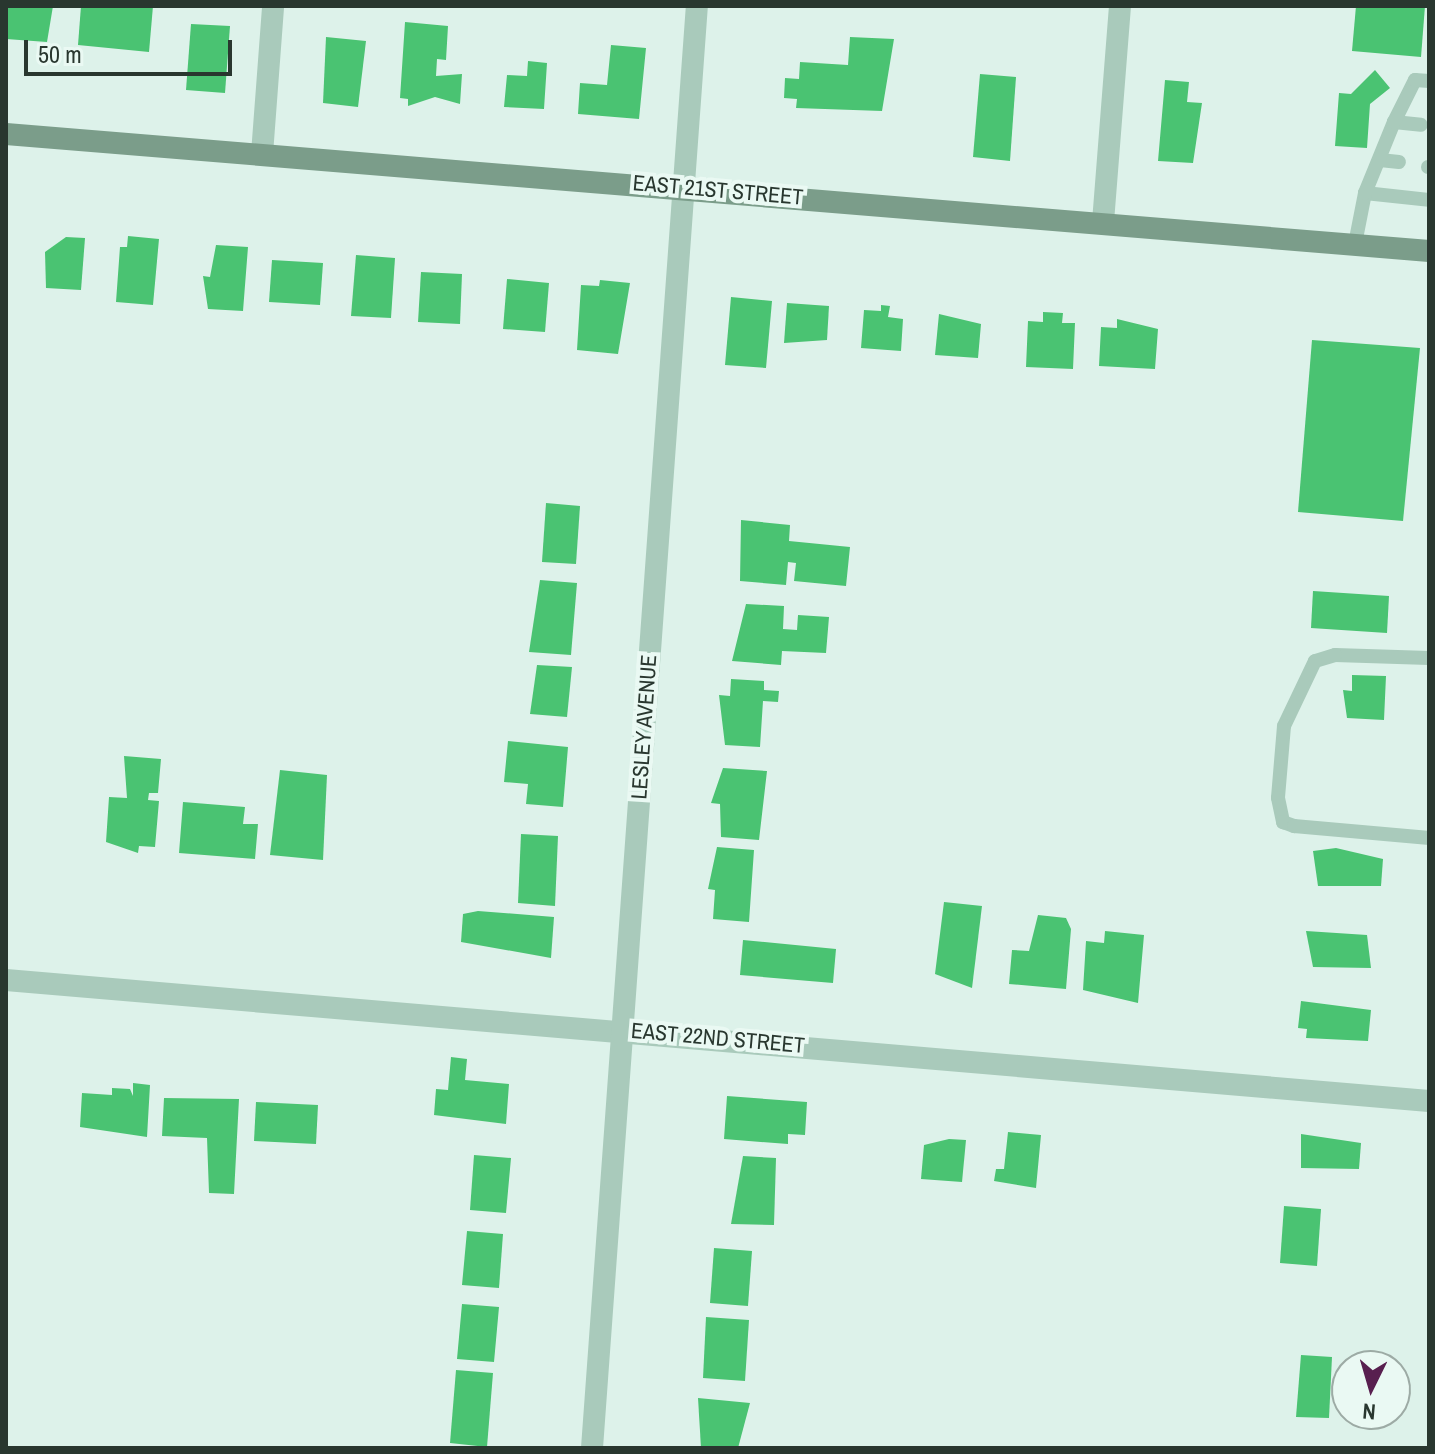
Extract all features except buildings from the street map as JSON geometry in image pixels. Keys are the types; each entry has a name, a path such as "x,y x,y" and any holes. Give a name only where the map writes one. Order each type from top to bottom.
{"main road":[{"name":"EAST 21ST STREET","path":"6,134 682,187 1429,251"}],"street":[{"path":"262,154 273,6"},
{"name":"LESLEY AVENUE","path":"592,1448 697,6"},
{"path":"1103,222 1120,6"},
{"name":"EAST 22ND STREET","path":"6,980 1429,1101"}],"lane":[{"path":"1355,244 1365,193 1394,122 1415,80 1429,81"},
{"path":"1394,122 1421,125"},
{"path":"1380,160 1399,162"},
{"path":"1365,193 1429,200"},
{"path":"1429,658 1335,655 1315,661 1284,726 1278,798 1283,822 1294,826 1429,838"}]}
